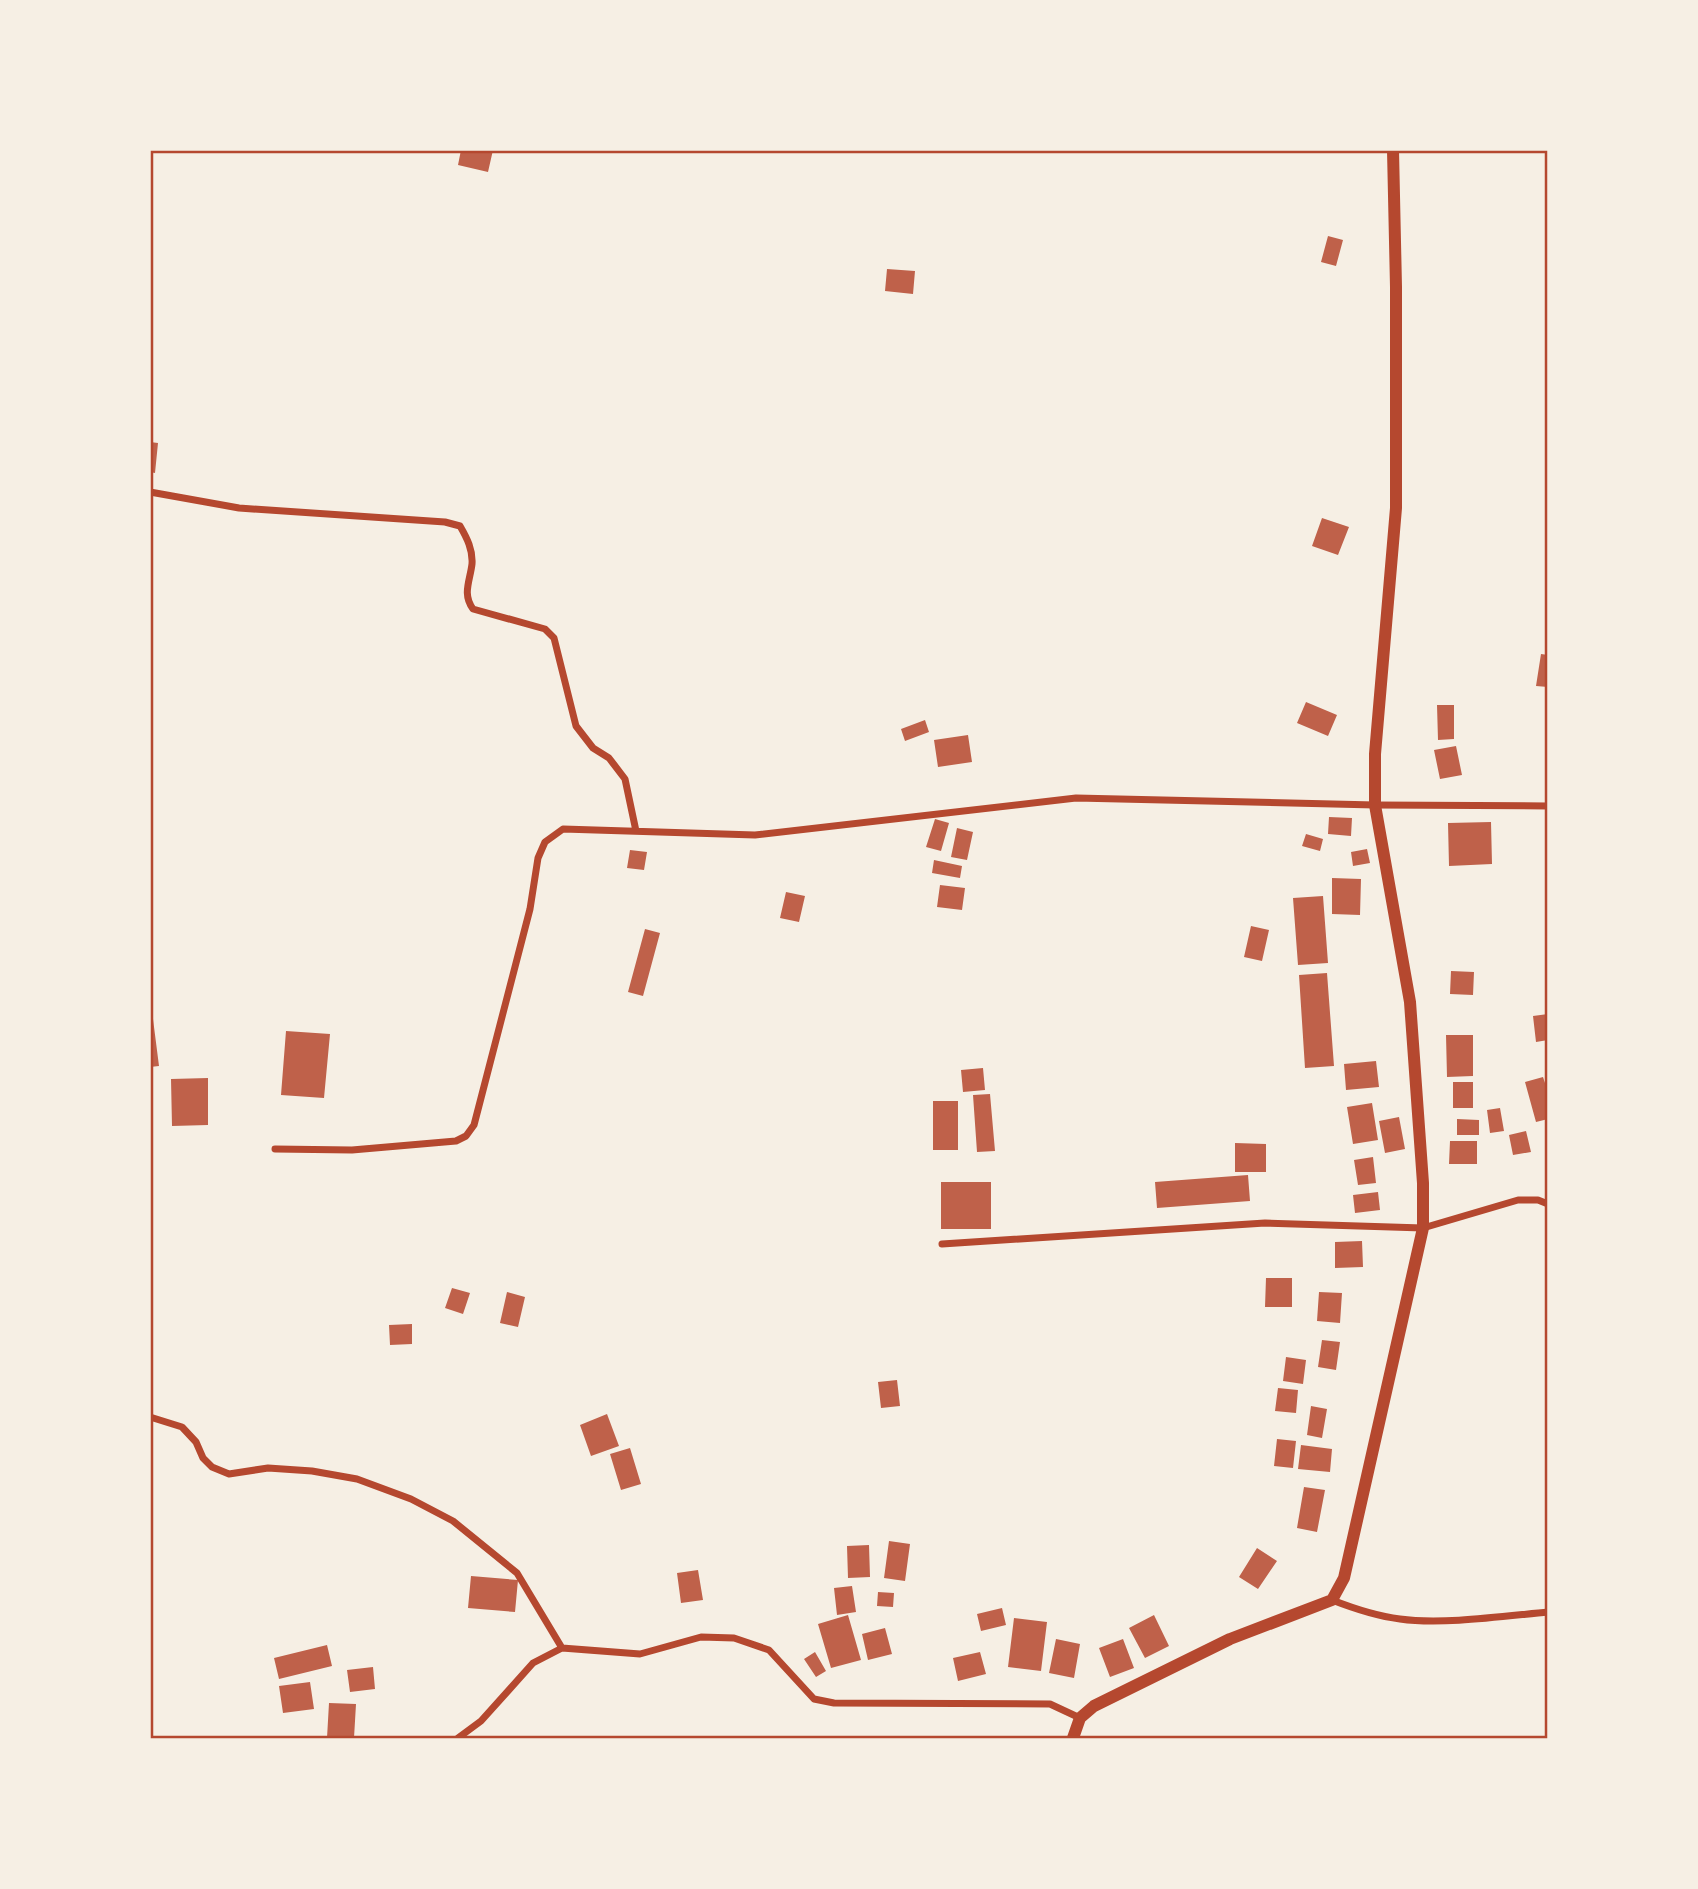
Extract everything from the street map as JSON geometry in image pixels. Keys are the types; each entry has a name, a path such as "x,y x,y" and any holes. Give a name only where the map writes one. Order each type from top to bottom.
{"street":[{"path":"1073,1738 1080,1718 1094,1706 1230,1639 1332,1600 1344,1578 1423,1228 1423,1183 1410,1002 1375,806 1375,754 1396,508 1393,150"},
{"path":"150,492 239,508 445,522 460,526 468,539 472,561 467,601 473,609 545,629 554,638 576,726 593,748 609,758 625,779 636,831"},
{"path":"275,1149 352,1150 456,1141 466,1136 474,1125 510,993 530,909 538,858 545,842 563,829 755,835 1076,798 1375,806 1548,806"},
{"path":"942,1244 1265,1223 1423,1228 1518,1200 1538,1200 1548,1204"},
{"path":"150,1417 182,1427 212,1467 229,1474 268,1468 312,1471 357,1479 411,1499 453,1521 517,1573 562,1648"},
{"path":"1332,1600 1364,1613 1403,1620 1445,1620 1548,1612"},
{"path":"458,1738 481,1721 533,1663 562,1648 640,1654 701,1637 734,1638 769,1650 814,1699 834,1703 1050,1704 1080,1718"}],"building":[{"path":"461,150 493,150 488,172 458,165"},
{"path":"1328,236 1343,240 1336,266 1321,262"},
{"path":"887,269 915,271 913,294 885,291"},
{"path":"150,442 158,443 155,473 150,472"},
{"path":"1322,518 1349,527 1338,555 1312,546"},
{"path":"1541,654 1548,655 1548,687 1536,686"},
{"path":"1306,702 1337,715 1328,736 1297,723"},
{"path":"1437,705 1454,705 1454,739 1438,740"},
{"path":"925,720 929,732 905,741 901,729"},
{"path":"968,735 972,762 938,767 934,740"},
{"path":"1456,746 1462,775 1440,779 1434,750"},
{"path":"1329,817 1352,818 1351,836 1328,834"},
{"path":"935,819 949,823 941,851 926,847"},
{"path":"1491,822 1492,864 1449,866 1448,823"},
{"path":"957,828 973,832 967,860 951,857"},
{"path":"1306,834 1323,839 1320,851 1302,846"},
{"path":"1367,849 1370,863 1353,866 1351,852"},
{"path":"630,850 647,852 644,870 627,868"},
{"path":"934,860 962,866 960,878 932,873"},
{"path":"1332,878 1361,879 1360,915 1332,914"},
{"path":"940,885 965,888 962,910 937,907"},
{"path":"786,892 805,896 799,922 780,918"},
{"path":"1323,896 1328,963 1298,965 1293,898"},
{"path":"1251,926 1269,930 1262,961 1244,957"},
{"path":"645,929 660,933 643,996 628,992"},
{"path":"1451,971 1474,972 1473,995 1450,994"},
{"path":"1327,973 1334,1066 1305,1068 1299,975"},
{"path":"1548,1014 1548,1040 1536,1042 1533,1016"},
{"path":"153,1019 159,1066 150,1067 150,1020"},
{"path":"286,1031 330,1034 324,1098 281,1095"},
{"path":"1446,1035 1473,1035 1473,1076 1447,1077"},
{"path":"1376,1061 1379,1087 1346,1090 1344,1064"},
{"path":"983,1068 985,1090 963,1092 961,1070"},
{"path":"1543,1077 1548,1092 1548,1119 1536,1122 1525,1082"},
{"path":"208,1078 208,1125 172,1126 171,1079"},
{"path":"1453,1082 1473,1082 1473,1108 1453,1108"},
{"path":"990,1094 995,1151 977,1152 973,1095"},
{"path":"933,1101 958,1101 958,1150 933,1150"},
{"path":"1372,1103 1378,1140 1353,1144 1347,1107"},
{"path":"1500,1108 1504,1131 1490,1133 1487,1110"},
{"path":"1399,1117 1405,1149 1385,1153 1379,1121"},
{"path":"1457,1119 1479,1120 1479,1135 1457,1135"},
{"path":"1526,1131 1531,1152 1513,1155 1509,1135"},
{"path":"1450,1141 1477,1141 1477,1164 1449,1164"},
{"path":"1235,1143 1266,1144 1266,1172 1235,1172"},
{"path":"1373,1157 1376,1183 1358,1185 1354,1160"},
{"path":"1248,1175 1250,1201 1157,1208 1155,1182"},
{"path":"941,1182 991,1182 991,1229 941,1229"},
{"path":"1378,1192 1380,1210 1355,1213 1353,1195"},
{"path":"1362,1241 1363,1267 1335,1268 1335,1242"},
{"path":"1266,1278 1292,1278 1292,1307 1265,1307"},
{"path":"452,1288 470,1293 463,1314 445,1308"},
{"path":"507,1292 525,1297 518,1327 500,1323"},
{"path":"1319,1292 1342,1293 1340,1323 1317,1321"},
{"path":"412,1324 412,1344 390,1345 389,1325"},
{"path":"1322,1340 1340,1342 1336,1370 1318,1367"},
{"path":"1286,1357 1306,1360 1303,1384 1283,1381"},
{"path":"897,1380 900,1406 881,1408 878,1382"},
{"path":"1278,1388 1298,1390 1296,1413 1275,1411"},
{"path":"1311,1406 1327,1409 1322,1438 1307,1435"},
{"path":"607,1414 619,1446 591,1456 580,1425"},
{"path":"1277,1439 1296,1441 1293,1468 1274,1466"},
{"path":"1301,1445 1332,1449 1330,1472 1298,1469"},
{"path":"630,1448 641,1484 621,1490 610,1454"},
{"path":"1304,1487 1325,1490 1317,1532 1297,1528"},
{"path":"889,1541 910,1544 905,1581 884,1578"},
{"path":"869,1545 870,1577 848,1578 847,1546"},
{"path":"1257,1548 1277,1561 1258,1589 1239,1577"},
{"path":"698,1570 703,1600 681,1603 677,1573"},
{"path":"471,1576 518,1580 515,1612 468,1608"},
{"path":"852,1586 856,1612 837,1615 834,1588"},
{"path":"878,1592 894,1593 893,1607 877,1606"},
{"path":"1002,1608 1006,1625 981,1631 977,1614"},
{"path":"848,1615 861,1660 831,1668 818,1624"},
{"path":"1154,1615 1169,1646 1145,1658 1129,1628"},
{"path":"1014,1618 1047,1622 1041,1671 1008,1667"},
{"path":"885,1628 892,1654 868,1660 862,1634"},
{"path":"1056,1639 1080,1644 1074,1678 1049,1673"},
{"path":"1123,1639 1134,1668 1110,1677 1099,1648"},
{"path":"327,1645 332,1666 279,1679 274,1658"},
{"path":"815,1652 826,1671 816,1677 804,1659"},
{"path":"980,1652 986,1674 958,1681 953,1658"},
{"path":"373,1667 375,1689 350,1692 347,1670"},
{"path":"310,1682 314,1709 283,1713 279,1686"},
{"path":"329,1703 356,1704 354,1738 327,1738"}]}
